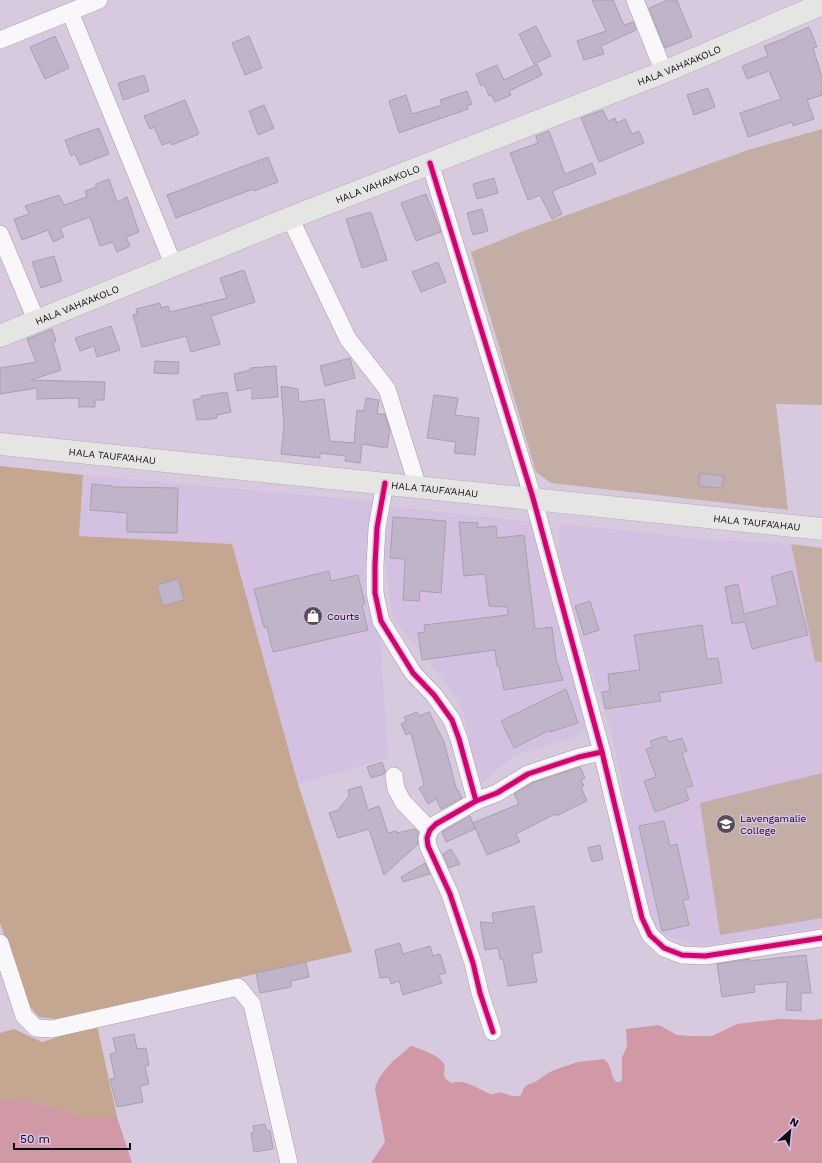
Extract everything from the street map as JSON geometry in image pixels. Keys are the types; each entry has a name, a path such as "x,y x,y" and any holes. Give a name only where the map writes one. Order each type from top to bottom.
{"main road":[{"name":"HALA VAHA'AKOLO","path":"0,336 290,218 664,72 822,4"},
{"name":"HALA TAUFA'AHAU","path":"0,444 822,529"}],"street":[{"path":"0,40 99,0"},
{"path":"635,0 664,72"},
{"path":"70,12 174,266"},
{"path":"430,163 533,498 602,752 642,918 650,935 664,948 682,955 705,956 822,938"},
{"path":"290,218 348,339 387,389 418,487"},
{"path":"0,234 37,322"},
{"path":"386,484 377,528 375,565 375,592 381,621 413,673 434,695 452,720 459,739 476,801"},
{"path":"493,1032 450,894 428,846 427,838 430,830 436,824 476,801 497,793 528,774 578,757 602,752"},
{"path":"394,776 396,789 403,802 430,830"},
{"path":"0,943 24,1016 36,1028 52,1029 238,987 252,1004 289,1163"}],"shaded area":[{"path":"822,129 822,405 776,404 788,510 551,483 536,472 471,252 531,228 748,150"},
{"path":"0,466 83,475 79,536 232,544 298,784 352,952 56,1019 39,1017 28,1004 0,923"},
{"path":"83,475 372,501 388,758 298,784 232,544 79,536"},
{"path":"387,506 534,522 590,721 580,735 513,756 480,785 463,711 449,687 393,619 384,552"},
{"name":"Lavengamalie College","path":"560,524 644,532 685,538 791,544 815,662 822,662 822,927 698,946 666,936 647,915 612,734 572,609 558,551"},
{"path":"791,544 822,548 822,662 815,662"},
{"path":"822,773 822,918 720,935 700,803"},
{"path":"779,1019 822,1019 822,1163 371,1163 385,1142 375,1089 377,1082 385,1070 411,1046 431,1053 440,1059 445,1066 444,1077 450,1082 467,1083 491,1094 501,1093 516,1096 521,1095 527,1085 535,1082 550,1072 578,1062 604,1059 607,1061 616,1082 620,1082 622,1079 622,1058 627,1046 626,1029 659,1025 677,1035 712,1036 737,1024"},
{"path":"97,1025 117,1117 82,1117 31,1101 0,1099 0,1033 14,1029 42,1042"},
{"path":"0,1099 31,1101 82,1117 117,1117 132,1163 0,1163"}],"building":[{"path":"592,0 613,0 624,25 633,22 636,30 601,46 604,54 584,60 577,41 606,31"},
{"path":"668,0 677,0 692,37 665,48 649,8"},
{"path":"536,26 551,56 534,64 519,34"},
{"path":"809,27 817,47 813,48 822,77 822,95 807,100 814,119 793,126 792,122 748,137 740,113 781,99 769,71 747,79 742,66 768,56 764,46"},
{"path":"55,36 69,68 45,79 30,47"},
{"path":"249,36 262,68 245,75 232,43"},
{"path":"537,64 542,75 509,91 511,95 495,102 491,95 489,96 484,84 481,86 476,74 497,65 504,80"},
{"path":"144,75 149,91 123,100 118,83"},
{"path":"708,88 715,107 694,115 687,95"},
{"path":"467,91 472,104 467,106 468,109 399,133 389,101 406,95 412,114 442,105 440,100"},
{"path":"185,100 199,134 172,145 170,142 162,145 154,127 150,129 144,116"},
{"path":"264,105 274,128 258,135 249,111"},
{"path":"603,110 608,121 615,118 617,123 625,119 632,134 639,131 644,143 599,162 581,118"},
{"path":"99,128 109,154 80,165 75,154 71,156 65,140"},
{"path":"549,131 565,174 592,163 596,174 552,191 562,214 552,219 540,195 528,200 510,153 538,143 536,136"},
{"path":"268,157 278,182 254,191 253,189 176,218 167,195"},
{"path":"494,178 498,193 477,199 473,184"},
{"path":"109,179 117,202 127,197 139,232 126,237 130,246 117,252 113,242 100,246 90,217 60,228 64,237 53,242 48,230 22,240 14,219 29,214 25,206 59,195 64,205 87,197 85,191 96,187 96,184"},
{"path":"426,194 441,232 416,241 401,203"},
{"path":"482,209 488,231 473,235 467,213"},
{"path":"371,212 387,260 362,268 346,219"},
{"path":"54,256 62,281 41,288 32,262"},
{"path":"438,262 446,282 421,292 412,272"},
{"path":"244,270 255,302 211,316 220,344 191,352 186,336 142,347 133,315 137,314 136,309 160,303 161,308 168,306 170,312 227,298 220,278"},
{"path":"111,326 120,350 97,357 94,346 80,351 75,338"},
{"path":"52,329 56,341 53,343 61,370 31,380 105,382 104,400 95,400 95,407 79,407 79,398 37,399 37,388 0,394 0,368 36,362 27,339"},
{"path":"350,358 355,378 325,386 320,366"},
{"path":"155,361 179,362 178,374 154,373"},
{"path":"276,366 278,397 252,399 252,388 237,391 234,374 250,370 250,368"},
{"path":"281,386 298,389 299,402 324,399 330,441 354,443 357,410 364,411 366,398 379,400 377,414 385,414 390,430 387,448 362,444 360,463 345,461 346,456 320,453 320,458 281,454 284,424"},
{"path":"227,392 231,412 217,415 217,418 197,420 193,400 202,398 201,396"},
{"path":"434,395 458,398 455,415 479,418 475,455 454,453 456,442 427,438"},
{"path":"700,473 724,476 722,488 699,486"},
{"path":"92,484 113,487 178,488 177,533 127,532 127,513 90,510"},
{"path":"393,517 446,521 441,593 420,591 419,601 403,600 405,559 390,558"},
{"path":"459,522 478,523 477,528 496,526 497,538 524,535 535,629 552,627 556,659 563,680 504,690 499,666 497,666 495,650 422,660 418,633 425,632 424,625 508,615 507,607 489,606 485,574 464,576"},
{"name":"Courts","path":"329,571 331,581 358,575 365,604 362,605 368,630 273,652 267,627 264,627 254,589"},
{"path":"792,571 808,635 752,649 745,622 732,624 725,587 738,584 744,614 778,605 771,577"},
{"path":"178,579 184,600 163,606 157,585"},
{"path":"590,601 599,630 584,635 575,606"},
{"path":"702,625 707,659 718,658 722,683 659,693 661,701 605,709 602,692 610,691 608,674 640,670 634,635"},
{"path":"566,689 578,723 550,732 550,730 514,748 501,721"},
{"path":"417,712 419,716 429,712 444,742 457,791 458,790 462,798 441,809 436,799 428,804 419,788 424,785 411,733 406,735 401,724 406,721 404,717"},
{"path":"666,736 668,742 682,738 687,751 682,753 693,786 685,788 689,800 655,812 644,781 656,777 646,749 653,747 650,741"},
{"path":"382,762 385,771 384,774 371,778 367,767"},
{"path":"580,767 585,778 581,780 584,786 581,787 587,801 556,816 555,814 516,834 520,842 487,855 473,823 519,804 514,794 532,783"},
{"path":"361,786 368,810 379,806 388,833 396,831 397,833 415,829 418,832 418,844 384,875 369,829 338,838 329,813 338,810 349,796 348,790"},
{"path":"470,816 475,829 446,842 442,832"},
{"path":"664,821 670,846 677,844 689,899 683,900 689,925 662,931 639,826"},
{"path":"600,845 603,859 592,862 588,848"},
{"path":"451,849 460,864 449,868 443,854"},
{"path":"425,863 430,874 403,882 401,877"},
{"path":"534,906 542,952 532,954 537,982 508,986 503,959 500,959 498,948 485,950 480,922 494,923 492,913"},
{"path":"400,943 403,954 430,946 433,956 440,954 446,973 439,975 442,983 403,995 399,981 391,984 389,977 380,978 375,950"},
{"path":"806,955 811,993 801,993 801,1011 786,1010 787,982 754,985 755,992 722,997 717,964 750,959 750,961"},
{"path":"306,962 309,977 291,981 291,987 260,993 256,973"},
{"path":"134,1034 137,1049 146,1048 149,1065 145,1066 149,1084 140,1086 143,1102 117,1107 110,1079 115,1078 110,1054 116,1052 113,1038"},
{"path":"265,1124 267,1131 270,1130 273,1149 254,1152 251,1133 254,1133 253,1126"}],"cycle path":[{"path":"430,163 533,498 602,752 642,918 650,935 664,948 682,955 705,956 822,938"},
{"path":"385,483 377,528 375,565 375,593 381,621 413,673 434,695 452,720 459,739 476,801"},
{"path":"493,1032 480,993 473,963 450,894 428,846 427,838 430,830 436,824 476,801 497,793 528,774 579,757 602,752"}],"place":[{"name":"Courts","path":"313,616"},
{"name":"Lavengamalie College","path":"726,824"}]}
